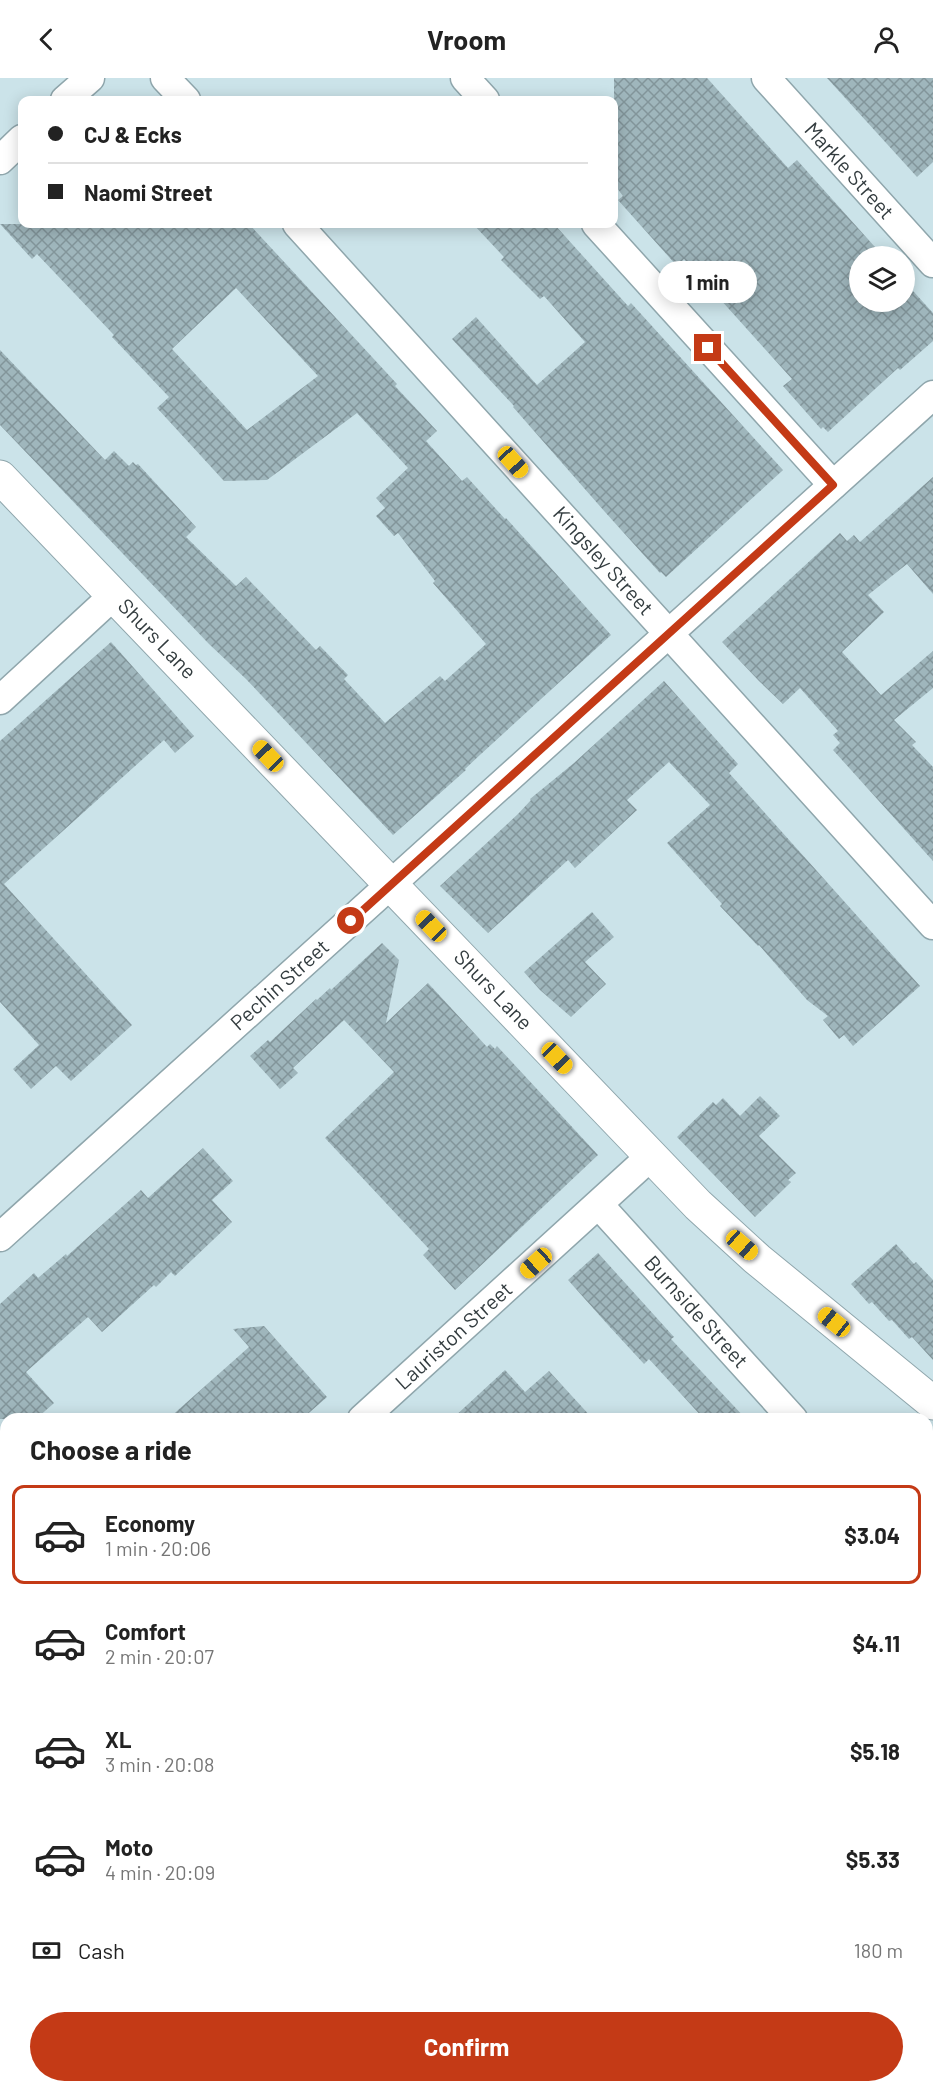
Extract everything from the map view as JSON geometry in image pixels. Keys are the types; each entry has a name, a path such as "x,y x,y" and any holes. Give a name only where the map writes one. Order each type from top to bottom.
{"street":[{"path":"70,96 90,78"},
{"path":"165,78 182,96"},
{"path":"465,78 481,96"},
{"name":"Markle Street","path":"766,78 933,263"},
{"path":"0,160 18,143"},
{"name":"Kingsley Street","path":"301,228 933,925"},
{"path":"600,228 833,485"},
{"name":"Pechin Street","path":"0,1238 933,395"},
{"name":"Shurs Lane","path":"0,477 726,1232 933,1402"},
{"path":"0,700 114,595"},
{"name":"Lauriston Street","path":"369,1413 651,1156"},
{"name":"Burnside Street","path":"599,1205 788,1413"}],"building":[{"path":"614,78 707,78 788,168 797,160 874,246 849,246 849,312 915,312 915,293 933,313 933,341 900,370 898,368 828,432 823,427 821,429 783,386 792,379 684,259 677,266 618,200 623,196 618,189 618,96 614,96"},
{"path":"827,78 933,78 933,162 917,177"},
{"path":"0,224 18,224 18,228 253,228 397,384 395,386 437,431 426,441 462,481 467,477 611,635 393,835 246,679 209,644 0,425 0,350 105,460 114,451 129,466 133,462 138,464 196,527 186,537 236,586 246,577 316,650 320,646 348,675 344,679 385,723 440,676 445,681 486,644 433,583 435,581 398,533 394,536 376,516 385,508 376,498 408,468 357,413 267,480 224,481 157,408 169,397 37,254 32,259","holes":["236,288 318,376 247,430 172,349"]},
{"path":"477,228 558,228 628,306 631,303 783,470 666,577 605,512 514,406 452,339 476,317 537,385 585,342 544,296 540,299 501,260 504,257"},
{"path":"933,477 933,594 907,564 868,595 884,612 842,652 881,695 933,651 933,688 894,720 916,742 912,745 933,767 933,861 833,750 840,743 833,735 838,731 800,688 783,704 722,642 840,533 847,541 854,535 860,542"},
{"path":"111,642 194,736 175,753 164,740 4,884 132,1025 71,1081 56,1066 31,1089 13,1069 39,1045 0,1002 0,741"},
{"path":"664,681 738,764 729,773 920,986 853,1046 844,1035 839,1039 823,1020 828,1016 807,1000 759,945 720,906 722,904 667,843 710,805 669,762 627,800 637,810 575,868 568,860 488,933 440,886 518,814 530,799 574,763"},
{"path":"592,912 614,937 585,962 606,984 571,1017 540,990 524,972"},
{"path":"382,943 399,960 386,1023 428,983 487,1047 490,1044 495,1049 497,1046 598,1155 455,1290 423,1255 429,1249 325,1138 394,1072 344,1020 293,1068 298,1073 280,1089 250,1056 268,1040 270,1042 316,999 330,988 331,990"},
{"path":"760,1096 780,1116 759,1136 796,1173 788,1180 791,1182 755,1217 677,1137 713,1102 716,1105 723,1098 740,1116"},
{"path":"203,1148 233,1181 212,1200 232,1222 175,1276 171,1272 156,1287 154,1285 102,1332 88,1317 26,1372 54,1403 43,1413 0,1413 0,1304 34,1273 38,1278 66,1254 67,1256 141,1190 148,1198"},
{"path":"896,1244 933,1280 933,1360 912,1337 909,1339 872,1302 869,1304 851,1284"},
{"path":"598,1253 674,1337 671,1339 740,1413 698,1413 649,1359 644,1364 568,1280"},
{"path":"264,1326 327,1397 309,1413 175,1413 249,1347 233,1329"},
{"path":"505,1370 525,1392 549,1371 588,1413 458,1413"}],"route":[{"path":"351,921 833,485 708,348"}]}
